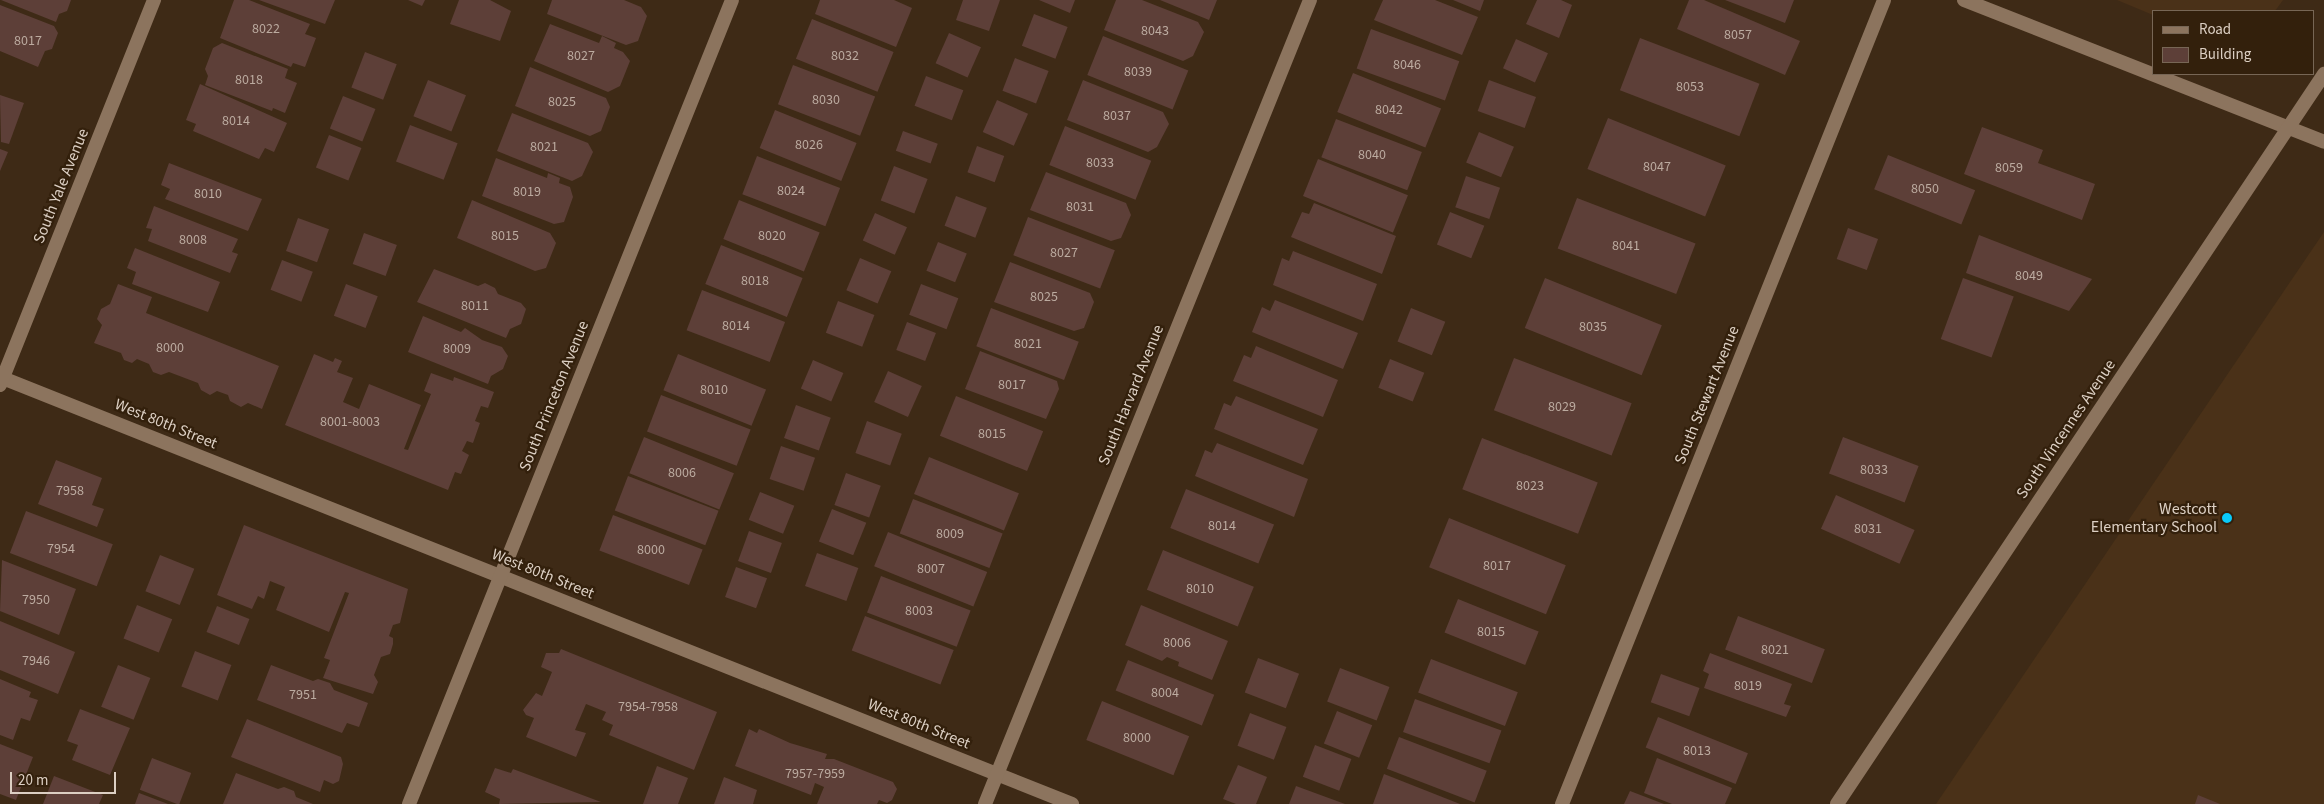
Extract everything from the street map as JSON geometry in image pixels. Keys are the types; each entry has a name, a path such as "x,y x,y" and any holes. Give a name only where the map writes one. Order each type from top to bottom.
{"street":[{"name":"South Yale Avenue","path":"1,380 154,0"},
{"name":"South Princeton Avenue","path":"409,804 732,0"},
{"name":"South Harvard Avenue","path":"985,804 1310,0"},
{"name":"South Stewart Avenue","path":"1562,804 1884,0"},
{"path":"1964,0 2152,74"},
{"name":"South Vincennes Avenue","path":"1837,804 2324,74"},
{"path":"2154,75 2324,142"},
{"name":"West 80th Street","path":"1,380 501,576 1072,804"}],"shaded area":[{"path":"2117,0 2283,0 2276,10 2152,10 2152,15"},
{"name":"Westcott Elementary School","path":"2324,232 2324,804 1936,804"}],"building":[{"path":"1,0 71,0 67,11 59,14 56,22"},
{"path":"234,0 249,0 310,24 305,34 316,38 305,67 293,63 291,67 220,38"},
{"path":"259,0 335,0 325,24"},
{"path":"408,0 425,0 422,6"},
{"path":"459,0 490,0 511,11 500,41 450,24"},
{"path":"552,0 624,0 641,7 647,16 638,41 626,45 547,14"},
{"path":"820,0 894,0 912,8 896,47 815,14"},
{"path":"963,0 1000,0 989,31 956,20"},
{"path":"1039,0 1075,0 1070,13"},
{"path":"1116,0 1142,0 1198,22 1204,32 1193,56 1183,61 1104,30"},
{"path":"1160,0 1217,0 1209,20"},
{"path":"1383,0 1435,0 1478,17 1462,55 1374,20"},
{"path":"1453,0 1484,0 1480,11"},
{"path":"1537,0 1561,0 1572,5 1559,38 1526,24"},
{"path":"1689,0 1704,0 1800,41 1785,75 1677,29"},
{"path":"1725,0 1794,0 1785,23"},
{"path":"0,5 54,26 58,33 52,49 45,51 38,67 0,51"},
{"path":"1034,14 1068,27 1055,59 1022,46"},
{"path":"812,19 894,52 877,92 796,59"},
{"path":"550,24 599,43 602,36 616,43 614,48 623,52 630,61 620,86 608,92 534,61"},
{"path":"1371,29 1459,61 1445,101 1357,68"},
{"path":"949,33 981,47 968,77 936,63"},
{"path":"1103,36 1188,70 1173,109 1087,75"},
{"path":"1640,38 1759,84 1739,136 1620,90"},
{"path":"1516,39 1548,53 1535,82 1503,68"},
{"path":"222,43 288,69 285,78 297,83 285,113 273,108 272,111 205,85 208,76 205,69 213,48"},
{"path":"365,52 397,64 383,100 351,87"},
{"path":"1015,58 1049,71 1036,104 1002,91"},
{"path":"793,65 875,97 860,136 778,104"},
{"path":"530,67 606,98 610,107 601,131 590,136 515,106"},
{"path":"1353,73 1441,109 1425,148 1337,112"},
{"path":"926,76 963,90 952,120 915,106"},
{"path":"428,80 466,95 451,132 413,116"},
{"path":"1083,80 1163,112 1169,124 1157,147 1148,152 1067,120"},
{"path":"1489,80 1536,97 1525,128 1478,111"},
{"path":"200,84 287,123 274,152 265,148 259,159 193,131 196,124 186,120"},
{"path":"0,95 24,103 9,144 1,142"},
{"path":"343,96 375,109 362,142 330,128"},
{"path":"997,100 1028,114 1014,146 983,132"},
{"path":"775,110 857,143 841,181 760,148"},
{"path":"512,113 588,143 593,152 582,176 572,181 497,151"},
{"path":"1608,118 1726,166 1705,217 1587,169"},
{"path":"1336,119 1422,152 1407,190 1321,157"},
{"path":"410,125 458,143 444,180 396,161"},
{"path":"1065,126 1151,161 1135,200 1049,165"},
{"path":"1982,127 2043,150 2038,163 2095,184 2082,220 1964,174"},
{"path":"903,131 938,144 931,163 896,151"},
{"path":"1479,132 1514,147 1501,177 1466,162"},
{"path":"329,135 361,148 348,181 316,167"},
{"path":"977,146 1004,156 995,182 967,172"},
{"path":"0,149 8,152 0,171"},
{"path":"1888,155 1975,190 1961,225 1874,189"},
{"path":"757,156 840,188 825,226 742,194"},
{"path":"496,158 547,178 548,173 560,178 559,183 570,187 573,197 564,222 554,224 482,196"},
{"path":"1318,159 1408,195 1393,232 1303,196"},
{"path":"169,163 262,199 248,231 165,199 170,189 161,185"},
{"path":"894,166 928,179 914,213 881,201"},
{"path":"1046,172 1126,203 1131,215 1121,238 1111,241 1030,210"},
{"path":"1466,176 1500,188 1489,219 1455,207"},
{"path":"956,196 987,208 975,238 945,226"},
{"path":"1577,198 1696,244 1676,294 1558,248"},
{"path":"472,200 550,233 556,243 546,268 535,271 457,238"},
{"path":"739,200 820,233 804,272 723,239"},
{"path":"1314,203 1396,236 1382,274 1291,237 1302,212 1309,214"},
{"path":"154,206 238,239 232,252 238,254 230,273 148,241 152,229 146,228"},
{"path":"1450,212 1484,226 1471,258 1437,244"},
{"path":"875,213 907,227 895,255 863,240"},
{"path":"1028,217 1115,250 1100,289 1013,255"},
{"path":"298,218 329,229 317,262 286,251"},
{"path":"1848,228 1878,239 1867,270 1837,259"},
{"path":"364,233 397,245 386,276 353,264"},
{"path":"1979,235 2092,279 2069,311 1966,273"},
{"path":"938,242 967,254 955,282 926,271"},
{"path":"721,245 803,278 787,317 705,284"},
{"path":"135,248 220,282 208,312 132,284 136,272 127,268"},
{"path":"1293,251 1377,284 1363,321 1273,285 1282,258 1289,261"},
{"path":"860,258 891,271 878,304 846,290"},
{"path":"282,260 313,272 301,302 271,290"},
{"path":"1010,262 1090,293 1094,302 1084,328 1074,331 994,302"},
{"path":"434,269 478,286 485,283 495,288 498,294 521,303 526,309 521,324 510,329 506,338 417,302"},
{"path":"1545,278 1662,325 1642,375 1525,328"},
{"path":"1963,278 2014,296 1992,358 1941,339"},
{"path":"118,284 152,297 146,313 279,366 262,409 248,403 241,407 230,401 228,395 217,391 210,395 201,390 198,383 169,372 161,375 153,372 149,364 137,359 132,363 124,360 121,353 94,343 102,325 97,319 101,309 110,304"},
{"path":"346,284 378,296 366,328 334,316"},
{"path":"921,284 958,298 947,329 909,315"},
{"path":"702,290 785,322 770,362 687,330"},
{"path":"1275,300 1358,333 1343,369 1252,332 1262,307 1270,311"},
{"path":"838,301 874,315 862,347 826,333"},
{"path":"991,308 1079,342 1064,380 976,346"},
{"path":"1411,308 1445,322 1432,355 1398,341"},
{"path":"423,316 461,332 465,328 482,340 502,347 508,356 503,369 491,376 488,384 408,352"},
{"path":"907,322 936,333 925,361 896,350"},
{"path":"1256,346 1338,380 1323,417 1233,381 1244,355 1251,358"},
{"path":"980,351 1057,381 1059,389 1046,419 965,389"},
{"path":"314,354 333,362 335,358 342,361 337,372 353,378 343,402 359,409 369,384 421,405 404,449 408,450 431,394 424,391 431,373 453,381 454,377 494,392 488,408 481,406 475,421 480,423 473,443 467,441 462,451 469,455 461,474 455,472 448,490 285,425"},
{"path":"678,354 766,390 751,426 663,390"},
{"path":"1514,358 1632,403 1612,455 1494,410"},
{"path":"1390,359 1424,373 1413,402 1378,388"},
{"path":"813,360 843,373 831,401 801,389"},
{"path":"888,371 922,386 908,417 874,402"},
{"path":"661,395 751,429 737,466 647,431"},
{"path":"956,396 1043,431 1027,471 940,436"},
{"path":"1236,396 1318,429 1303,465 1214,429 1224,403 1231,406"},
{"path":"796,405 831,418 819,451 784,438"},
{"path":"867,421 902,434 890,466 855,453"},
{"path":"644,437 734,473 719,509 629,473"},
{"path":"1843,437 1919,466 1905,502 1829,473"},
{"path":"1482,438 1598,482 1578,534 1462,489"},
{"path":"1217,443 1308,479 1294,517 1195,476 1205,450 1212,453"},
{"path":"781,446 815,458 804,491 770,479"},
{"path":"929,457 1019,493 1004,530 914,494"},
{"path":"56,460 102,478 92,505 104,509 97,527 38,504"},
{"path":"846,473 881,486 869,518 834,505"},
{"path":"628,476 719,511 705,545 615,511"},
{"path":"1186,489 1274,525 1258,564 1170,528"},
{"path":"760,492 794,506 783,534 749,520"},
{"path":"1836,495 1915,530 1900,564 1821,529"},
{"path":"913,499 1003,533 989,568 900,534"},
{"path":"832,509 866,523 853,555 819,541"},
{"path":"26,511 113,544 97,586 10,553"},
{"path":"613,515 703,549 689,585 599,550"},
{"path":"1449,518 1566,565 1546,614 1429,567"},
{"path":"244,525 408,589 400,623 393,625 389,636 393,638 390,654 381,657 374,675 378,682 373,694 323,678 330,660 324,658 349,593 345,592 329,632 276,610 285,587 270,581 264,599 258,596 252,609 217,595"},
{"path":"749,531 782,543 771,573 738,561"},
{"path":"888,532 987,572 973,606 874,566"},
{"path":"1163,550 1254,587 1238,627 1147,590"},
{"path":"817,553 858,568 846,601 805,586"},
{"path":"160,555 194,569 180,605 145,591"},
{"path":"2,560 76,589 59,635 0,611"},
{"path":"736,567 767,578 756,608 725,597"},
{"path":"881,576 971,610 957,647 867,612"},
{"path":"1458,599 1539,632 1525,665 1445,632"},
{"path":"137,605 172,619 159,653 124,638"},
{"path":"1141,605 1228,641 1212,680 1178,666 1179,662 1167,657 1162,661 1125,645"},
{"path":"217,606 249,619 239,645 207,632"},
{"path":"865,616 954,650 940,685 852,651"},
{"path":"1738,616 1825,649 1812,683 1725,650"},
{"path":"0,621 75,652 58,694 0,670"},
{"path":"561,649 717,712 694,770 609,735 613,725 602,720 606,712 586,704 575,730 586,733 576,757 526,737 534,718 526,715 523,710 536,693 542,696 552,672 541,667 546,653 559,653"},
{"path":"195,651 231,665 218,700 181,686"},
{"path":"1710,653 1792,684 1784,704 1791,706 1786,717 1704,688 1709,674 1703,671"},
{"path":"1258,658 1299,674 1286,708 1245,693"},
{"path":"1431,659 1518,692 1505,726 1418,693"},
{"path":"1128,660 1214,695 1202,725 1116,691"},
{"path":"118,665 150,678 134,720 101,707"},
{"path":"271,665 313,681 318,679 330,683 334,690 368,703 359,727 347,723 342,733 257,700"},
{"path":"1340,668 1389,687 1377,721 1327,702"},
{"path":"1661,674 1700,688 1689,716 1651,702"},
{"path":"0,679 31,692 29,697 38,700 30,721 21,718 13,740 0,735"},
{"path":"1415,699 1501,730 1489,763 1403,732"},
{"path":"1102,701 1189,736 1173,775 1086,740"},
{"path":"80,709 130,728 110,775 72,760 78,745 67,741"},
{"path":"1337,711 1372,725 1359,758 1324,743"},
{"path":"1250,713 1286,727 1274,760 1237,746"},
{"path":"1658,717 1748,753 1736,784 1646,748"},
{"path":"247,719 341,757 343,764 339,781 333,784 324,780 320,792 231,757"},
{"path":"749,729 757,733 759,729 790,743 827,754 825,759 834,759 893,782 897,789 892,800 887,803 879,800 877,804 817,804 824,787 815,783 811,795 735,766"},
{"path":"1399,737 1487,771 1475,802 1387,769"},
{"path":"0,744 33,757 16,800 0,794"},
{"path":"1315,745 1351,759 1339,791 1303,777"},
{"path":"152,758 191,773 179,804 140,790"},
{"path":"1657,758 1732,788 1725,804 1672,804 1644,793"},
{"path":"1238,765 1267,777 1256,804 1236,804 1223,799"},
{"path":"657,766 688,778 678,804 643,804"},
{"path":"495,768 511,773 513,769 601,802 499,804 500,799 485,792"},
{"path":"236,773 278,789 284,787 294,791 296,797 313,804 223,804"},
{"path":"1384,774 1460,804 1373,804"},
{"path":"54,776 103,795 99,804 43,804"},
{"path":"724,777 757,790 753,804 714,804"},
{"path":"1296,786 1345,804 1289,804"},
{"path":"1630,791 1664,804 1624,804"},
{"path":"139,793 168,804 135,804"},
{"path":"2198,795 2220,804 2195,804"}],"place":[{"name":"Westcott Elementary School","path":"2227,518"}]}
